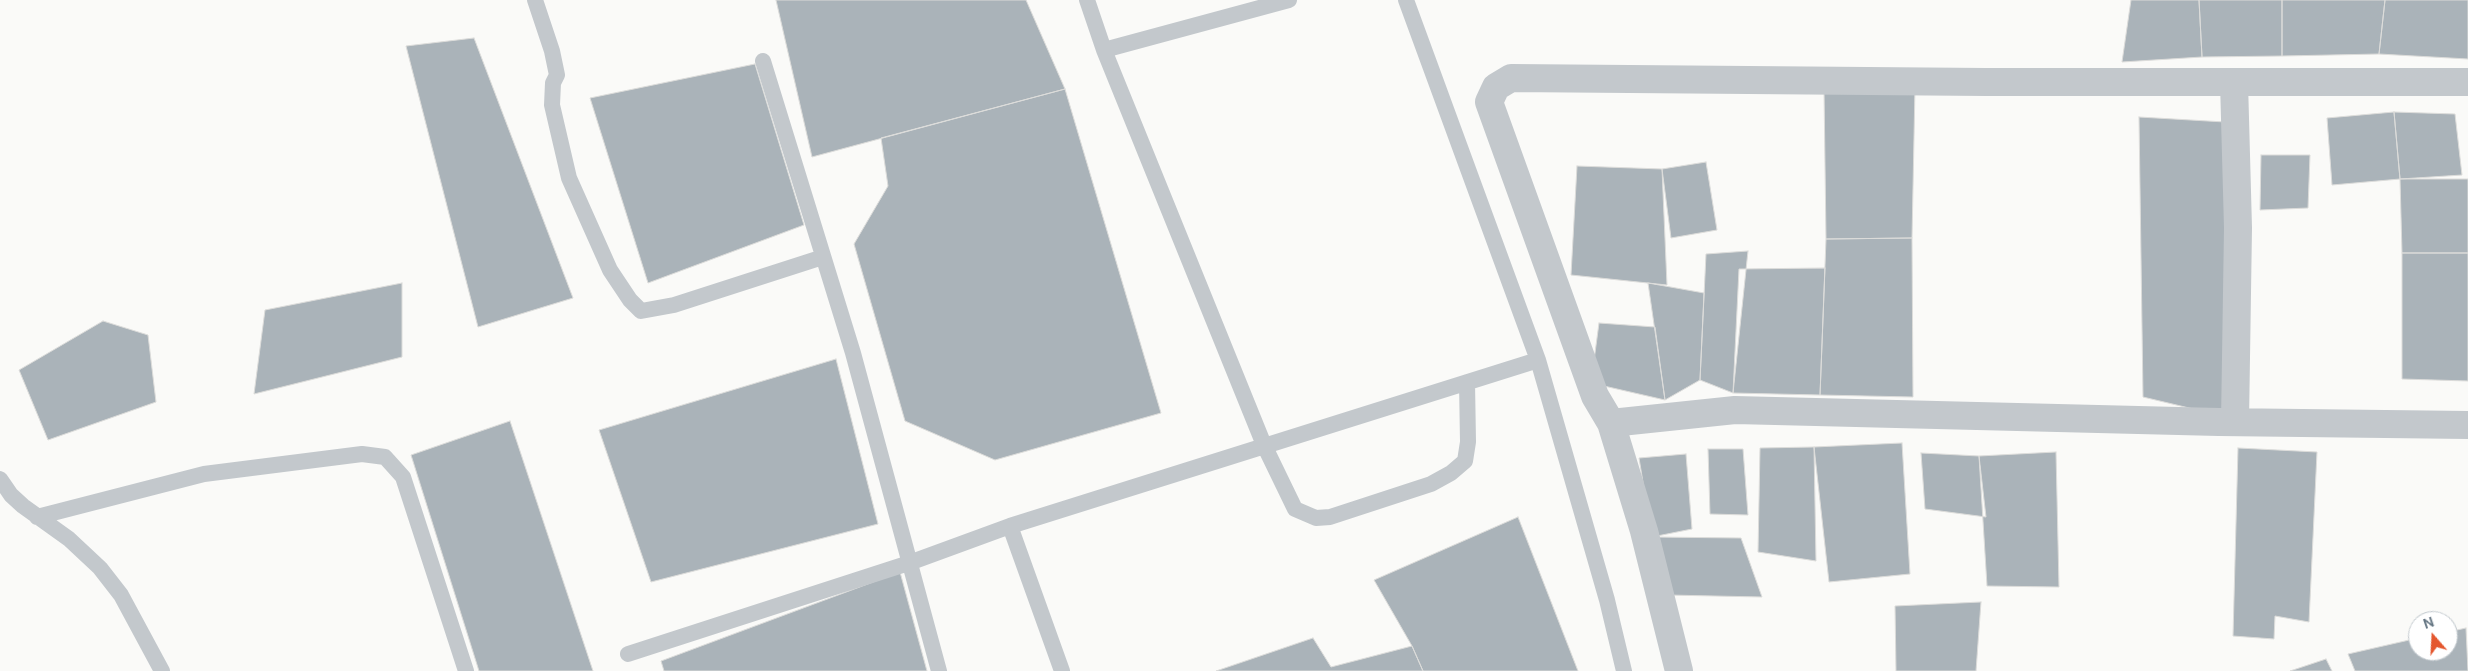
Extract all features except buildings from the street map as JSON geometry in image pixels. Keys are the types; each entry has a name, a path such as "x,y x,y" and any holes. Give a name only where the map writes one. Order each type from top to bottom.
{"street":[{"path":"1679,671 1644,531 1611,423 1595,396 1489,102 1496,87 1511,78 2468,82"},
{"path":"2234,82 2238,228 2235,422"},
{"path":"1611,423 1735,410 2235,422 2468,425"}],"lane":[{"path":"535,0 552,51 557,75 553,83 552,105 569,178 610,270 630,300 641,310 669,306 823,257"},
{"path":"1087,0 1104,50 1264,444 1295,509 1316,518 1330,517 1431,484 1452,474 1465,461 1468,442 1467,382"},
{"path":"1104,50 1288,0"},
{"path":"1406,0 1538,360 1606,600 1624,671"},
{"path":"763,62 853,353 939,671"},
{"path":"628,654 909,563 1010,526 1264,444 1538,360"},
{"path":"37,517 204,474 362,454 385,457 403,477 466,671"},
{"path":"0,479 10,495 69,539 100,568 121,595 162,671"},
{"path":"1010,526 1062,671"}]}
